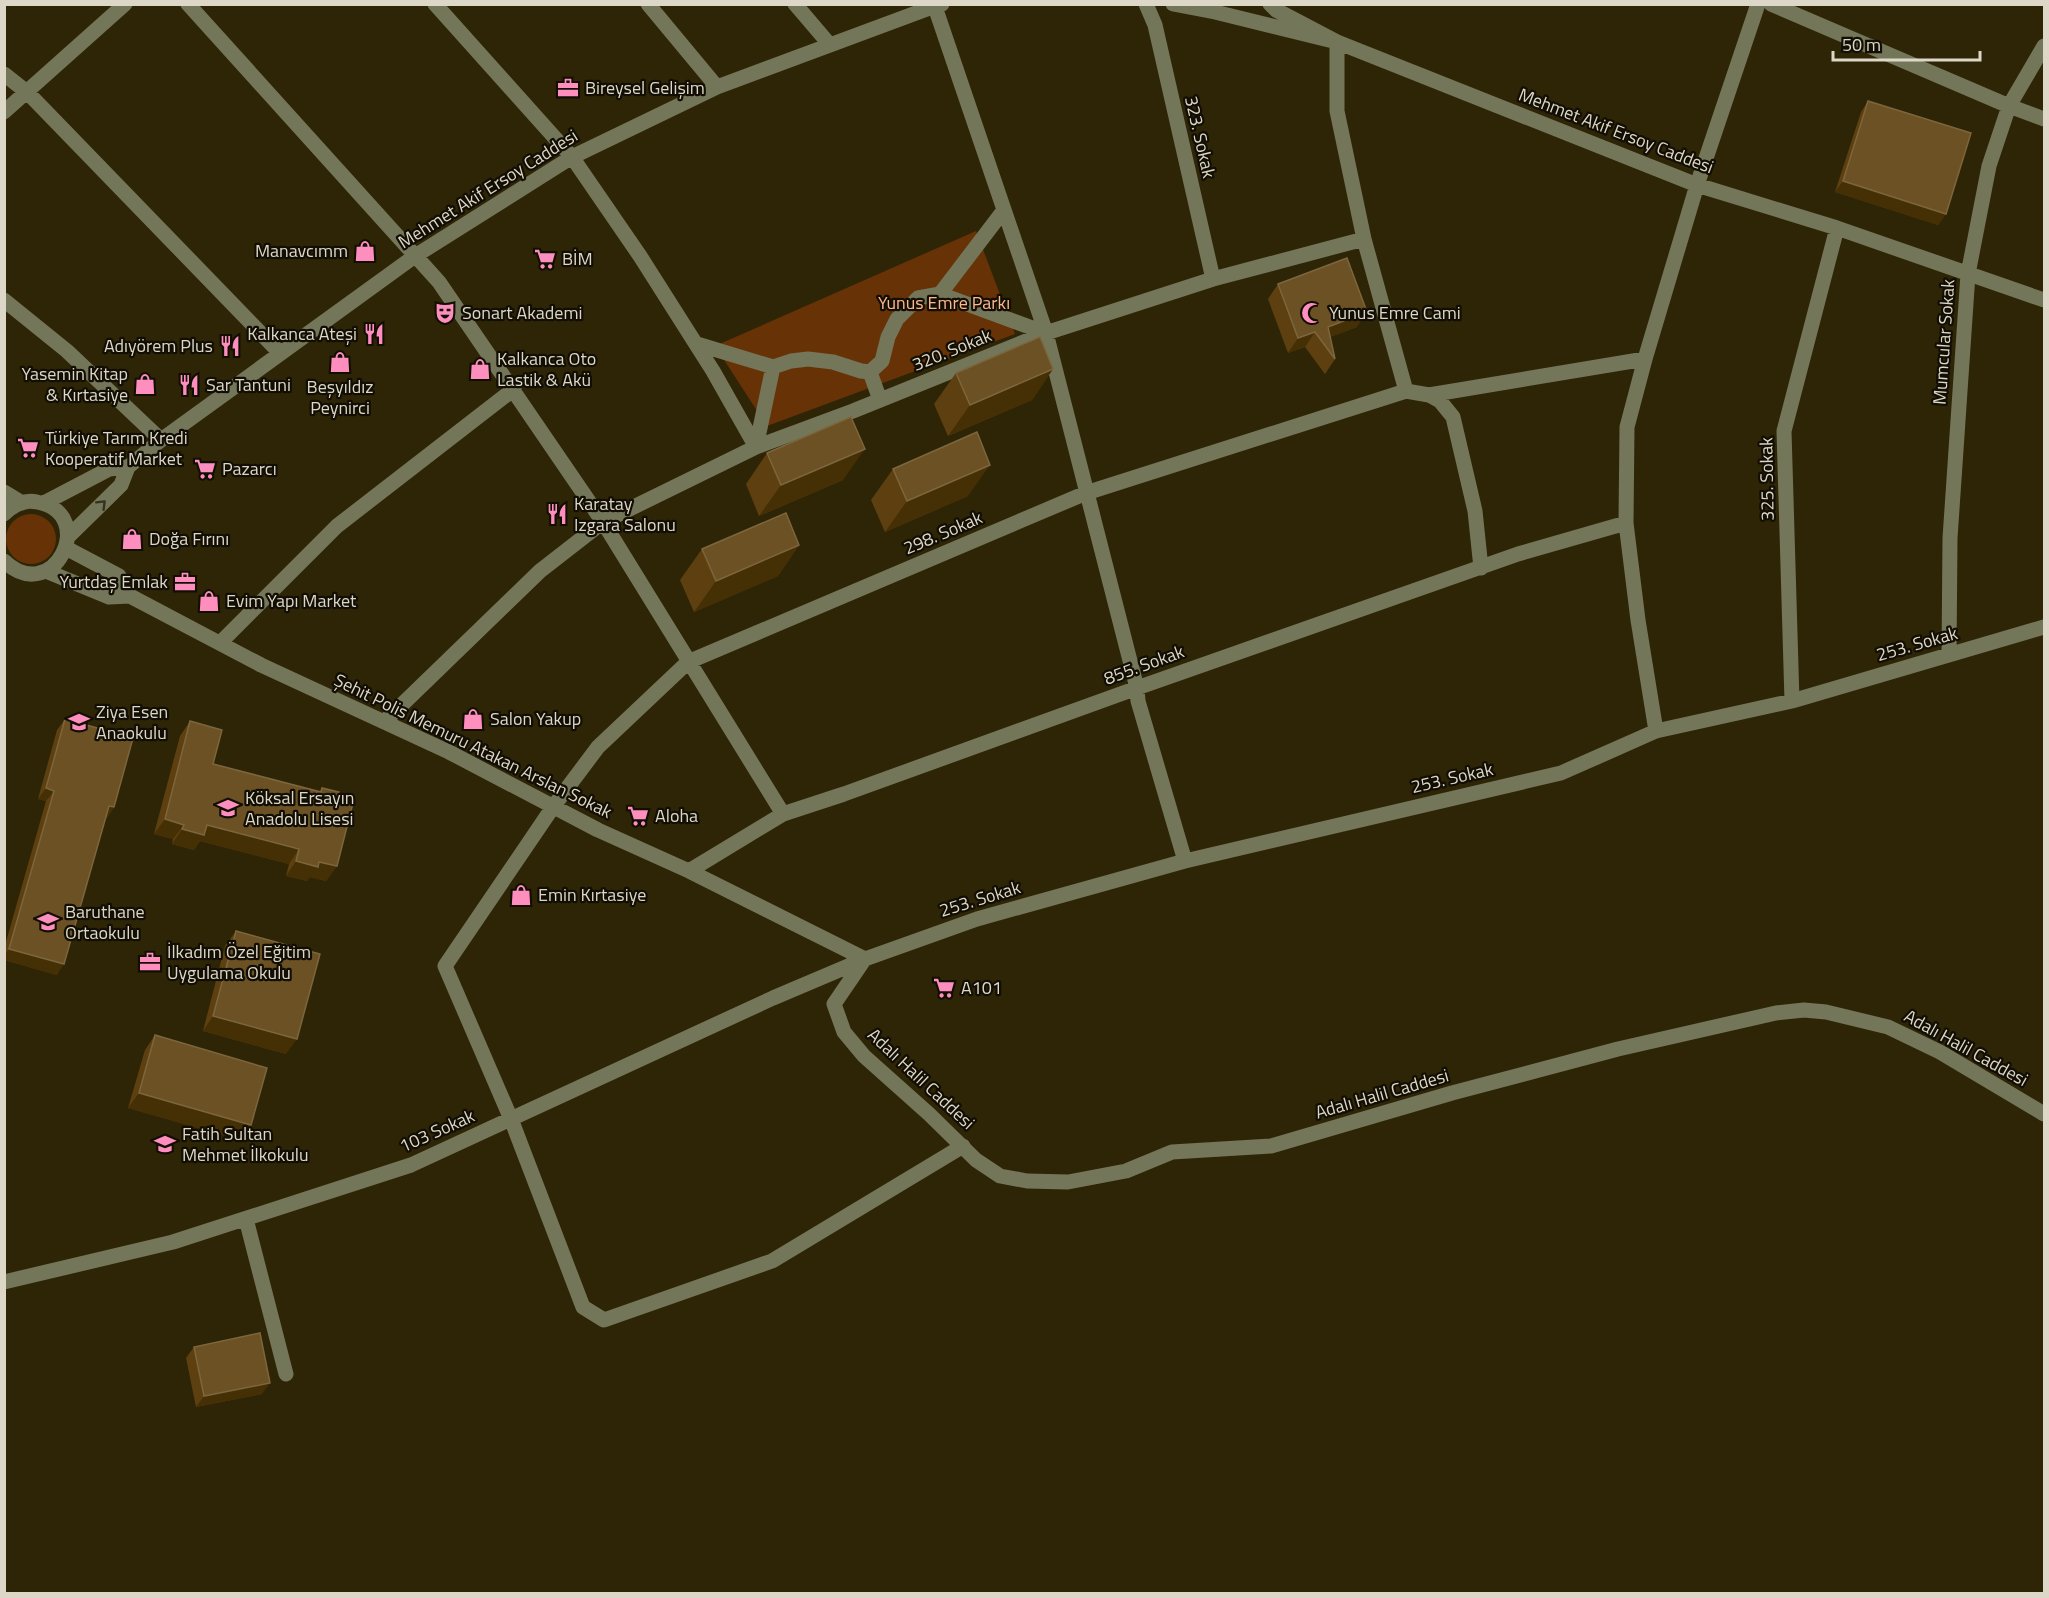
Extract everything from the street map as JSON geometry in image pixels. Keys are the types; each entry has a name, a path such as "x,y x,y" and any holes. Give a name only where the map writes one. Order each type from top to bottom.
{"street":[{"path":"4,112 28,93 125,4"},
{"path":"188,4 439,282 603,522 783,814"},
{"path":"435,4 572,156 696,344 756,447"},
{"path":"648,4 717,87"},
{"path":"795,4 830,45"},
{"name":"323. Sokak","path":"1146,4 1155,25 1213,279"},
{"name":"Mehmet Akif Ersoy Caddesi","path":"1173,4 1209,8 1336,42 1697,184 1837,228 2044,300"},
{"path":"1270,4 1276,10 1336,42 1338,111 1364,239 1407,391 1429,395 1440,401 1453,417 1475,511 1481,567"},
{"path":"1656,731 1638,620 1626,523 1627,427 1697,184 1758,4"},
{"path":"1771,4 2044,119"},
{"path":"937,5 1046,333 1137,688 1138,701 1185,861"},
{"name":"Mehmet Akif Ersoy Caddesi","path":"128,467 161,440 415,256 572,156 717,87 937,5"},
{"name":"Mumcular Sokak","path":"1949,655 1950,538 1968,274 1989,166 2009,106 2044,46"},
{"path":"4,74 28,93 280,353"},
{"path":"940,294 1004,210"},
{"name":"325. Sokak","path":"1792,701 1784,431 1837,228"},
{"name":"320. Sokak","path":"384,722 540,571 603,522 756,447 1046,333 1213,279 1364,239"},
{"path":"696,344 773,367 791,360 808,359 833,362 870,372 882,361 888,337 897,319 918,298 940,294 1046,333"},
{"path":"4,300 67,351 161,440"},
{"path":"1429,395 1645,359"},
{"path":"756,447 773,367"},
{"path":"870,372 880,400"},
{"path":"219,644 337,526 514,389"},
{"name":"298. Sokak","path":"511,1119 445,966 553,807 598,747 688,662 1086,492 1407,391"},
{"path":"8,569 36,573 46,571 59,561 67,543 121,485 128,467 109,469 44,503"},
{"path":"4,492 22,502"},
{"path":"4,514 22,502 44,503 54,508 61,516 66,526 67,543"},
{"name":"855. Sokak","path":"689,871 783,814 1518,554 1626,523"},
{"path":"46,571 109,597 130,596 119,576 67,543"},
{"name":"Şehit Polis Memuru Atakan Arslan Sokak","path":"130,596 219,644 449,752 598,830 689,871 865,959"},
{"name":"253. Sokak","path":"865,959 977,919 1185,861 1561,773 1656,731 1792,701 2044,627"},
{"name":"103 Sokak","path":"4,1282 173,1242 411,1165 773,998 865,959"},
{"name":"Adalı Halil Caddesi","path":"865,959 834,1004 844,1032 864,1056 976,1160 1000,1176 1027,1181 1068,1182 1126,1171 1172,1152 1271,1146 1618,1049 1776,1013 1804,1010 1835,1014 1888,1027 1940,1053 2044,1114"},
{"path":"511,1119 583,1307 604,1320 772,1261 963,1146"},
{"path":"246,1219 286,1374"}],"green space":[{"name":"Yunus Emre Parkı","path":"976,231 1015,334 767,426 715,346"},
{"path":"26,514 36,514 49,521 56,534 56,544 49,557 36,564 26,564 17,560 10,553 6,544 6,534 10,525 17,518"}],"building":[{"path":"1868,101 1971,133 1946,214 1843,181"},
{"name":"Yunus Emre Cami","path":"1347,258 1367,312 1328,327 1335,359 1315,332 1298,338 1278,284"},
{"path":"1040,337 1053,369 970,405 956,373"},
{"path":"851,417 865,449 781,485 767,453"},
{"path":"977,432 990,465 907,501 893,469"},
{"path":"786,513 799,545 716,581 702,549"},
{"path":"65,719 133,738 114,807 109,806 64,964 9,949 54,791 46,788"},
{"name":"Köksal Ersayın Anadolu Lisesi","path":"190,721 222,730 213,764 321,792 322,788 339,792 337,798 353,803 337,866 319,862 318,867 296,861 299,849 207,825 204,835 182,829 184,825 165,819"},
{"path":"236,931 320,954 297,1039 213,1016"},
{"path":"155,1035 267,1068 251,1125 139,1093"},
{"path":"260,1333 270,1383 204,1396 194,1347"}],"place":[{"name":"Bireysel Gelişim","path":"568,88"},
{"name":"Manavcımm","path":"365,251"},
{"name":"BİM","path":"545,259"},
{"name":"Sonart Akademi","path":"445,313"},
{"name":"Yunus Emre Cami","path":"1312,313"},
{"name":"Kalkanca Ateşi","path":"374,334"},
{"name":"Adıyörem Plus","path":"230,346"},
{"name":"Beşyıldız Peynirci","path":"340,362"},
{"name":"Kalkanca Oto Lastik & Akü","path":"480,369"},
{"name":"Yasemin Kitap & Kırtasiye","path":"145,384"},
{"name":"Sar Tantuni","path":"189,385"},
{"name":"Türkiye Tarım Kredi Kooperatif Market","path":"28,448"},
{"name":"Pazarcı","path":"205,469"},
{"name":"Karatay Izgara Salonu","path":"557,514"},
{"name":"Doğa Fırını","path":"132,539"},
{"name":"Yurtdaş Emlak","path":"185,582"},
{"name":"Evim Yapı Market","path":"209,601"},
{"name":"Salon Yakup","path":"473,719"},
{"name":"Ziya Esen Anaokulu","path":"79,722"},
{"name":"Köksal Ersayın Anadolu Lisesi","path":"228,808"},
{"name":"Aloha","path":"638,816"},
{"name":"Emin Kırtasiye","path":"521,895"},
{"name":"Baruthane Ortaokulu","path":"48,922"},
{"name":"İlkadım Özel Eğitim Uygulama Okulu","path":"150,962"},
{"name":"A101","path":"944,988"},
{"name":"Fatih Sultan Mehmet İlkokulu","path":"165,1144"}]}
